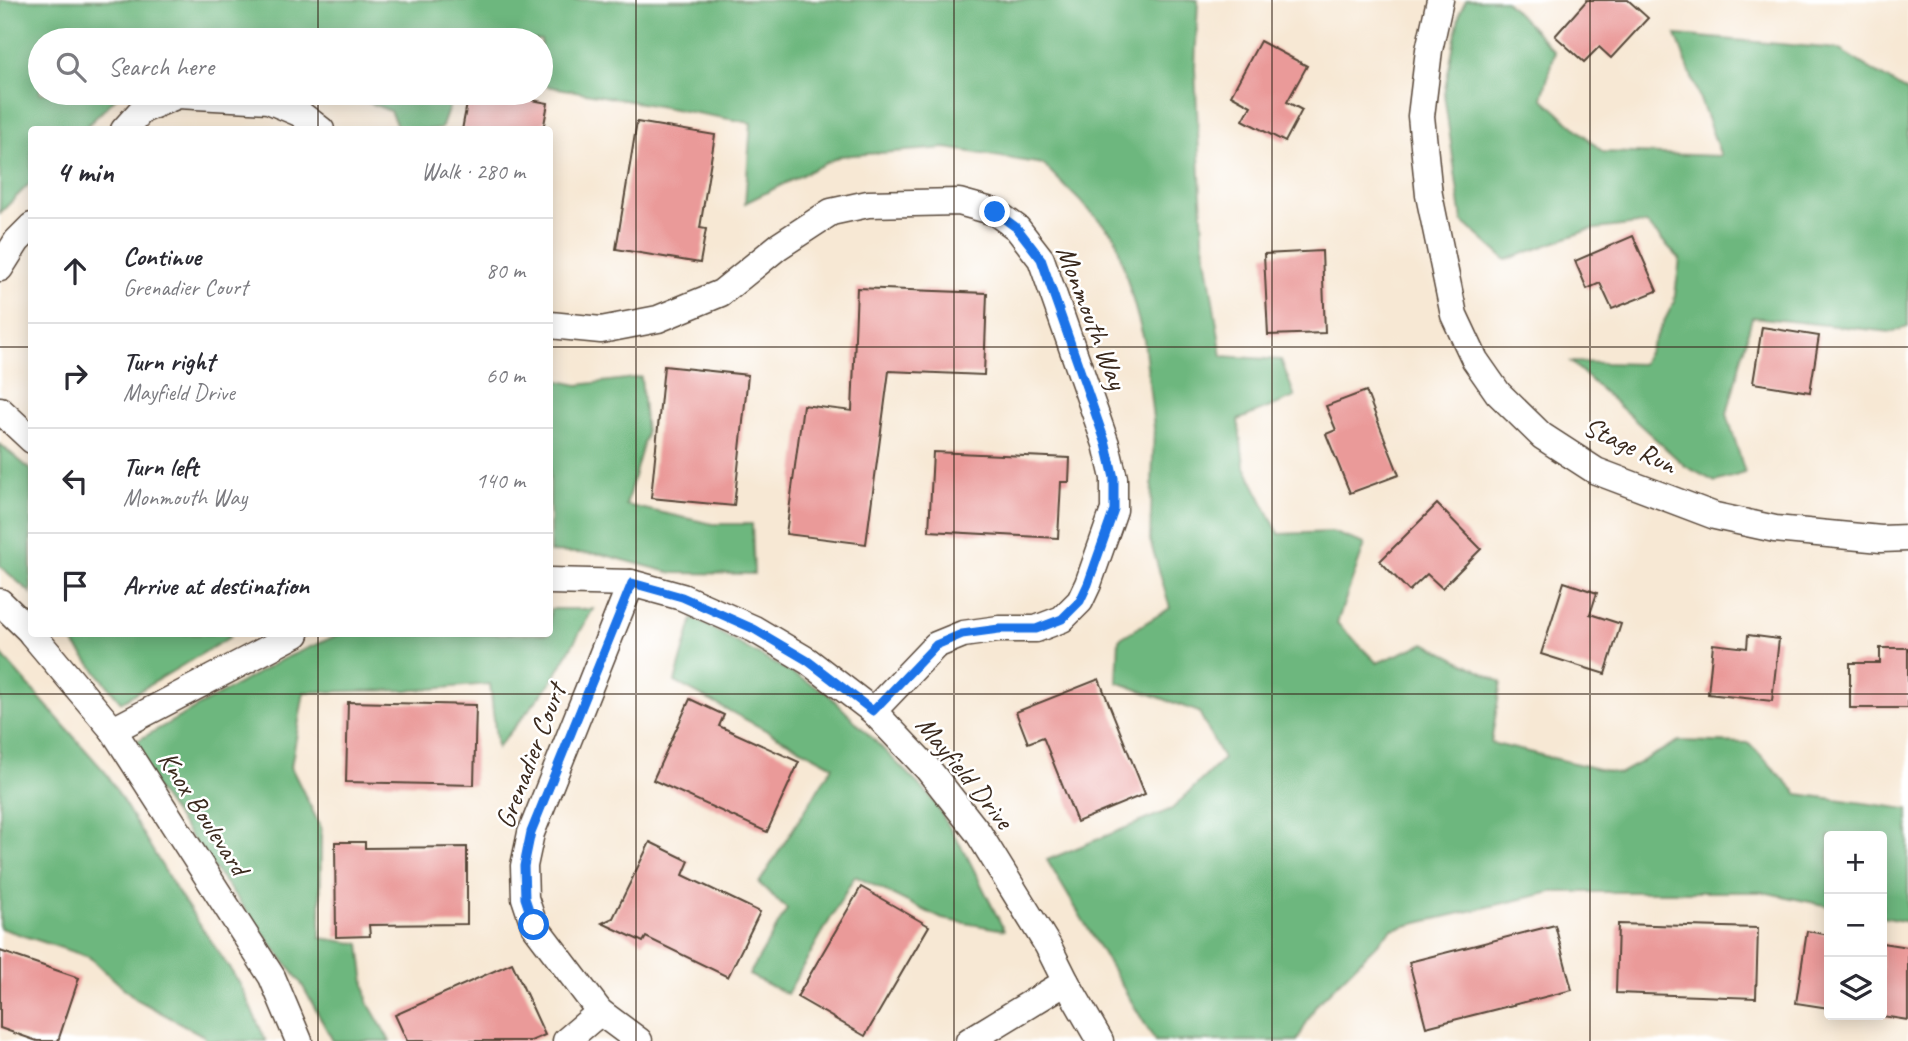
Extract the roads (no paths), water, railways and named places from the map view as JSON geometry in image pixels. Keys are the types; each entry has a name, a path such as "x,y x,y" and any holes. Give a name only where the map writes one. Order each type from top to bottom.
{"street":[{"name":"Stage Run","path":"1440,0 1429,50 1421,116 1429,195 1454,315 1475,360 1498,393 1542,436 1596,471 1715,516 1775,529 1881,539 1908,538"},
{"path":"128,126 142,110 154,105"},
{"path":"280,105 299,113 316,126"},
{"name":"Monmouth Way","path":"553,325 601,330 658,319 721,293 779,246 831,212 843,209 868,204 960,202 995,212 1017,228 1041,259 1106,444 1114,478 1114,510 1080,601 1062,619 1036,629 999,629 962,634 936,645 873,711"},
{"path":"0,268 17,241 28,230"},
{"path":"0,410 28,436"},
{"name":"Mayfield Drive","path":"553,581 632,583 682,597 754,629 808,661 873,711 928,769 979,834 1048,946 1100,1041"},
{"name":"Grenadier Court","path":"632,583 531,832 524,866 525,898 534,925 600,1012 639,1041"},
{"name":"Knox Boulevard","path":"0,602 28,629"},
{"name":"Knox Boulevard","path":"35,637 113,730 272,977 299,1041"},
{"path":"113,730 268,640"},
{"path":"982,1037 1066,982"},
{"path":"566,1041 600,1012"}]}
